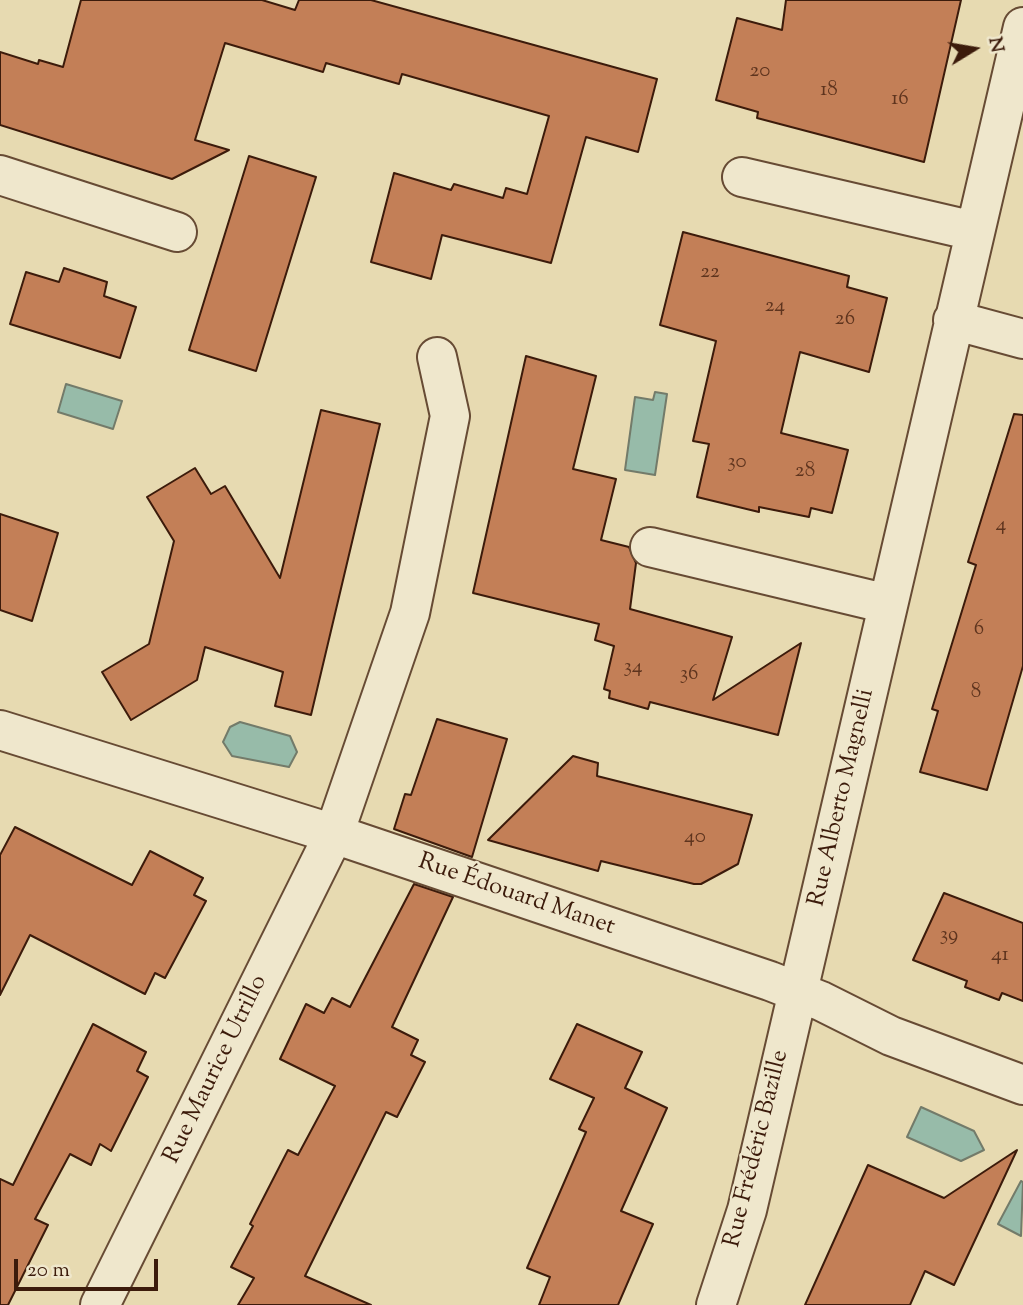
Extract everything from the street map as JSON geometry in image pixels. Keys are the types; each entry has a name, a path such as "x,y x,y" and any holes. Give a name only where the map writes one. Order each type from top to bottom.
{"street":[{"name":"Rue Alberto Magnelli","path":"797,992 1023,27"},
{"path":"0,175 177,232"},
{"path":"742,177 974,231"},
{"path":"953,320 1023,340"},
{"name":"Rue Maurice Utrillo","path":"100,1305 334,834 410,613 450,416 437,357"},
{"path":"650,547 888,604"},
{"name":"Rue Édouard Manet","path":"0,730 334,834 797,992 891,1036 1023,1085"},
{"name":"Rue Frédéric Bazille","path":"716,1305 747,1210 797,992"}],"shaded area":[{"path":"66,384 122,401 113,429 58,412"},
{"path":"655,392 667,394 655,475 625,470 635,397 653,400"},
{"path":"240,722 290,736 297,752 289,767 232,756 223,742 230,727"},
{"path":"921,1107 974,1131 984,1150 961,1161 907,1137"},
{"path":"1021,1181 1023,1182 1021,1236 998,1224"}],"building":[{"path":"81,0 262,0 295,10 299,0 371,0 657,79 638,152 586,137 551,263 442,235 431,279 371,262 394,173 451,190 454,184 503,198 506,188 527,194 549,116 402,74 399,84 326,63 323,72 225,43 195,140 229,150 172,179 0,125 0,52 38,64 39,60 63,67"},
{"path":"786,0 961,0 924,162 757,118 758,112 716,100 737,18 782,30"},
{"path":"249,156 316,177 256,371 189,350"},
{"path":"683,232 849,276 847,287 887,298 869,372 800,352 781,433 848,450 832,513 811,508 809,517 759,507 759,512 697,497 709,444 693,441 716,341 660,325"},
{"path":"64,268 107,282 104,296 136,307 120,358 10,324 26,272 59,282"},
{"path":"526,356 596,376 573,469 616,479 601,540 629,547 636,563 630,609 732,637 713,700 801,643 778,735 650,702 648,709 609,698 610,691 604,689 614,646 595,640 599,624 473,593"},
{"path":"321,410 380,424 311,715 275,706 283,672 205,647 197,680 131,720 102,672 149,644 174,541 147,497 195,468 211,494 225,486 280,578"},
{"path":"1014,414 1023,415 1023,666 987,790 920,772 938,711 932,709 976,565 968,562"},
{"path":"0,514 58,533 32,621 0,610"},
{"path":"437,719 507,739 472,857 394,829 405,794 411,795"},
{"path":"573,756 598,763 597,776 752,815 738,864 701,884 694,884 601,861 598,871 488,840"},
{"path":"15,827 132,885 150,851 203,878 194,895 206,901 165,978 155,973 145,994 30,935 0,995 0,855"},
{"path":"414,884 453,897 392,1027 418,1040 411,1055 425,1062 397,1117 386,1112 305,1276 371,1305 238,1305 254,1278 231,1267 253,1226 250,1224 288,1150 298,1155 335,1086 280,1059 306,1004 324,1013 332,998 350,1007"},
{"path":"944,893 1023,923 1023,1001 1002,993 999,1000 965,987 967,981 913,960"},
{"path":"93,1024 146,1052 137,1071 148,1077 111,1151 100,1144 91,1165 70,1154 35,1219 48,1225 8,1305 0,1305 0,1179 13,1185"},
{"path":"577,1024 642,1052 625,1088 667,1108 621,1211 653,1224 618,1305 539,1305 550,1277 527,1268 586,1132 579,1129 594,1098 550,1079"},
{"path":"1017,1150 954,1285 925,1271 910,1305 805,1305 868,1165 944,1198"}]}
